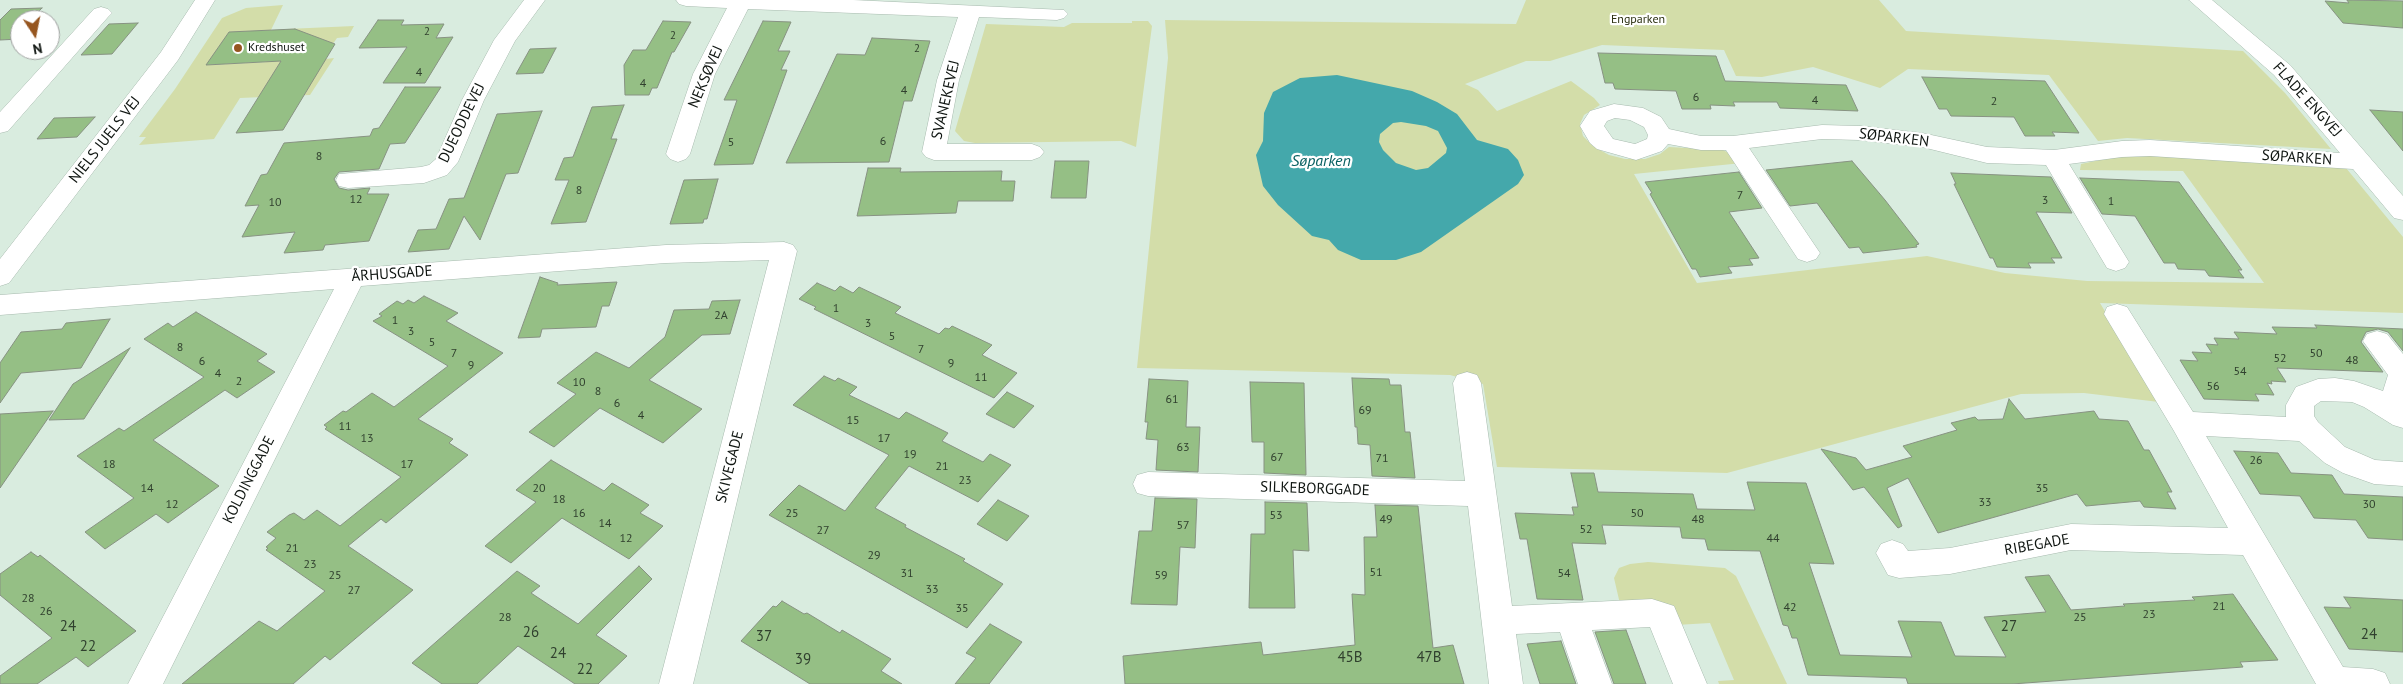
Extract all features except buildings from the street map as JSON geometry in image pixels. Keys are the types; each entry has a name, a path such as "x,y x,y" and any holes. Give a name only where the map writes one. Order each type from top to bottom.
{"street":[{"path":"205,0 210,0"},
{"name":"NIELS JUELS VEJ","path":"0,277 170,55 205,0"},
{"name":"DUEODDEVEJ","path":"348,180 424,175 438,170 446,162 473,100 505,40 535,0"},
{"path":"686,0 805,2 970,11 1024,6 1057,14"},
{"name":"FLADE ENGVEJ","path":"2199,0 2282,70 2403,212"},
{"name":"NEKSØVEJ","path":"678,154 704,74 741,2"},
{"name":"SVANEKEVEJ","path":"970,11 948,80 934,152 1032,152"},
{"path":"0,126 101,13"},
{"name":"SØPARKEN","path":"1660,135 1701,143 1733,143 1822,132 1860,133 1922,140 1988,155 2054,158 2122,149 2150,148 2361,162"},
{"path":"1733,143 1807,253"},
{"path":"2054,158 2116,262"},
{"name":"ÅRHUSGADE","path":"0,305 666,254 784,251"},
{"name":"SKIVEGADE","path":"676,684 784,251"},
{"name":"KOLDINGGADE","path":"145,684 353,277"},
{"path":"2117,314 2184,424 2250,542 2333,683 2373,684"},
{"path":"2377,341 2402,373 2398,413 2354,392 2335,389 2318,390 2306,396 2300,404 2300,416 2307,430 2324,447 2354,465 2374,472 2403,474"},
{"path":"1467,382 1506,684"},
{"path":"2184,424 2307,430"},
{"name":"SILKEBORGGADE","path":"1148,484 1482,494"},
{"name":"RIBEGADE","path":"1892,552 1899,565 1950,561 2071,537 2250,542"},
{"path":"1498,621 1652,613 1662,616 1690,684"},
{"path":"1570,618 1595,684"}],"green space":[{"name":"Engparken","path":"1526,0 1879,0 1906,31 2243,51 2285,93 2331,149 2127,138 2098,141 2049,75 1908,69 1880,88 1813,67 1762,77 1736,76 1724,50 1602,45 1550,61 1526,61 1465,84 1478,90 1497,111 1571,81 1594,98 1600,105 1584,115 1580,124 1583,136 1593,146 1609,155 1625,159 1645,159 1660,154 1669,147 1723,150 1740,159 1742,163 1634,174 1697,283 1927,256 2005,273 2087,281 2264,283 2183,171 2080,170 2081,164 2124,155 2152,155 2346,168 2403,237 2403,313 2100,303 2159,402 2084,393 2021,394 1727,473 1497,467 1483,384 1450,375 1137,368 1168,58 1165,20 1516,24"},
{"path":"283,5 271,30 207,65 266,62 287,29 354,26 348,37 337,38 326,54 326,59 334,58 310,95 240,98 214,139 139,145 146,137 139,137 175,89 222,18 246,8"},
{"path":"1132,21 1148,21 1152,26 1136,147 1121,141 975,143 964,141 955,131 986,24 1064,27 1072,23 1132,23"},
{"path":"1648,562 1725,568 1736,576 1787,684 1719,684 1718,681 1734,680 1710,623 1676,625 1620,604 1614,578 1619,568 1630,564"}],"water":[{"name":"Søparken","path":"1337,75 1412,91 1437,102 1457,114 1477,140 1508,149 1518,160 1524,175 1518,184 1421,252 1396,260 1361,260 1338,250 1329,240 1312,236 1278,205 1263,186 1256,155 1263,141 1264,113 1273,92 1300,78","holes":["1401,122 1426,126 1438,131 1447,148 1446,153 1428,168 1416,170 1396,163 1383,150 1379,142 1380,134 1393,123"]}],"place":[{"name":"Kredshuset","path":"238,48"}]}
